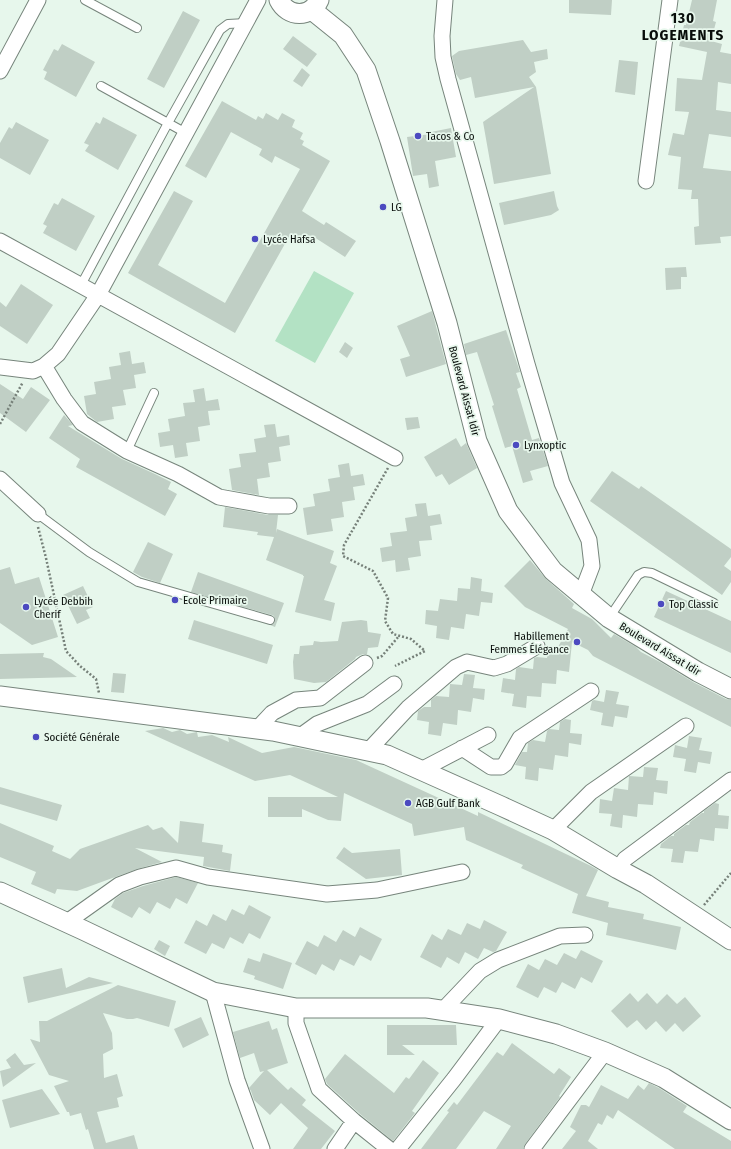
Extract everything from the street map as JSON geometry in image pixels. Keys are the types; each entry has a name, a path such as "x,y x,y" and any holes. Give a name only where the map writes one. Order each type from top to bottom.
{"street":[{"path":"0,71 38,0"},
{"path":"0,367 37,368 58,354 98,295 258,0"},
{"path":"279,0 286,9 294,13 301,14 316,5"},
{"path":"445,0 442,36 443,57 448,79 527,364 562,483 589,540 592,566 581,595"},
{"path":"646,181 670,0"},
{"name":"Boulevard Aissat Idir","path":"316,5 343,35 366,70 390,141 446,323 477,441 508,511 553,571 609,618 698,672 731,689"},
{"path":"0,241 395,458"},
{"path":"37,368 64,399 82,423 127,451 178,474 219,497 269,506 289,506"},
{"path":"0,478 38,514"},
{"path":"368,751 408,708 456,667 467,662 494,668 507,664 537,646"},
{"path":"257,729 272,713 296,700 320,698 365,663"},
{"path":"299,737 318,724 367,704 394,684"},
{"path":"462,748 491,767 501,767 505,764 520,738 591,691"},
{"path":"0,696 257,729 387,755 553,830 646,884 731,940"},
{"path":"553,830 591,792 686,726"},
{"path":"421,770 488,735"},
{"path":"618,869 625,859 731,780"},
{"path":"67,922 119,885 140,877 176,868 208,877 326,894 377,890 462,872"},
{"path":"0,892 67,922 213,992 296,1008 427,1008 499,1019 556,1034 605,1052 664,1078 731,1120"},
{"path":"442,1011 480,971 498,960 560,936 585,935"},
{"path":"213,992 236,1080 262,1149"},
{"path":"296,1008 296,1023 319,1090 389,1149"},
{"path":"398,1149 454,1079 499,1019"},
{"path":"532,1149 605,1052"},
{"path":"334,1149 354,1121"}],"lane":[{"path":"85,0 137,28"},
{"path":"81,285 220,30 228,24 246,23"},
{"path":"101,86 186,133"},
{"path":"127,451 154,393"},
{"path":"38,514 89,552 138,582 270,620"},
{"path":"609,618 638,575 644,572 652,573 714,603"}],"path":[{"path":"0,424 37,368"},
{"path":"395,458 344,545 343,556 373,571 388,598 384,621 393,634 411,639 425,651 396,666"},
{"path":"38,514 38,526 66,651 80,666 96,679 103,710"},
{"path":"365,663 382,656 399,636"},
{"path":"696,917 705,903 731,873"}],"green space":[{"path":"314,271 354,293 315,363 275,341"}],"building":[{"path":"569,0 612,0 611,15 569,13"},
{"path":"692,0 717,0 713,21 716,22 711,41 722,44 720,52 731,54 731,84 718,82 716,110 731,112 731,137 709,134 703,168 731,171 731,236 720,237 721,243 695,245 694,227 699,226 698,199 691,199 692,190 678,189 681,157 668,155 673,133 684,135 689,112 675,111 677,78 702,80 707,52 679,46"},
{"path":"183,11 200,20 164,88 147,79"},
{"path":"293,36 317,54 307,67 283,49"},
{"path":"523,40 531,52 547,49 548,59 534,62 536,72 529,77 536,87 551,174 494,184 483,122 534,87 475,98 471,77 460,80 456,74 452,56 459,51"},
{"path":"62,44 95,62 76,97 44,79 47,72 43,70 54,49 58,51"},
{"path":"619,60 638,62 635,95 615,92"},
{"path":"302,68 310,75 302,87 293,81"},
{"path":"222,101 256,120 258,116 263,119 266,113 278,120 282,113 295,120 292,127 303,133 300,139 304,141 302,145 330,161 302,211 324,225 326,222 356,241 345,257 314,237 309,244 291,233 235,333 128,273 174,191 193,201 158,265 225,303 300,169 275,156 272,163 259,155 262,149 231,132 206,178 185,166"},
{"path":"103,117 137,135 118,170 85,151 89,145 84,143 96,122 100,124"},
{"path":"16,122 49,140 30,175 0,158 0,143 9,127 12,129"},
{"path":"451,128 456,157 435,161 439,186 429,188 427,174 413,176 407,137 431,134 431,132"},
{"path":"554,191 559,210 551,215 504,225 499,203"},
{"path":"62,198 95,216 76,251 43,233 47,226 43,224 54,203 58,205"},
{"path":"686,267 687,277 681,277 681,289 666,290 665,268"},
{"path":"21,284 53,305 27,344 0,326 0,302 6,307"},
{"path":"432,311 446,364 406,377 400,359 410,356 397,326"},
{"path":"506,330 520,372 516,373 521,387 517,389 532,440 539,438 548,466 530,471 533,480 523,483 512,446 505,448 492,406 494,405 477,352 466,355 464,344"},
{"path":"345,342 353,348 347,358 339,352"},
{"path":"130,351 132,364 144,362 146,373 134,375 136,388 123,390 126,405 112,407 114,419 97,422 87,414 84,396 96,394 94,382 111,379 109,367 121,365 119,353"},
{"path":"0,384 23,399 31,387 50,400 26,432 0,413"},
{"path":"204,388 206,401 218,399 220,410 208,411 210,425 198,427 200,441 186,443 188,456 175,458 173,445 160,447 158,433 170,431 168,419 185,416 183,403 195,402 193,390"},
{"path":"64,415 73,425 68,426 122,459 171,482 168,489 177,494 165,516 76,467 80,459 49,438"},
{"path":"418,417 420,428 407,430 405,418"},
{"path":"275,424 277,437 289,435 290,445 279,447 281,461 268,463 270,477 257,479 259,495 232,490 229,469 241,467 239,454 256,452 254,439 266,437 264,425"},
{"path":"456,438 461,447 466,443 477,468 449,485 442,474 436,477 424,457"},
{"path":"349,463 351,476 363,474 365,485 353,487 355,500 342,502 344,517 331,519 333,531 307,535 303,508 315,506 313,494 330,491 328,479 340,477 338,465"},
{"path":"612,471 639,489 641,486 731,549 731,557 724,566 731,571 731,582 722,595 590,501"},
{"path":"426,503 428,516 440,514 442,524 430,526 432,540 419,541 421,556 408,558 410,570 396,572 395,560 382,562 380,548 392,546 390,533 407,531 405,518 417,516 415,504"},
{"path":"225,507 268,515 278,515 276,533 277,529 334,551 330,563 337,566 324,600 335,603 331,621 295,612 304,576 266,560 274,537 257,535 258,532 223,527"},
{"path":"148,542 173,554 160,583 142,577 133,572"},
{"path":"530,560 546,579 574,604 572,608 592,619 611,638 614,634 636,647 641,652 693,682 726,699 731,700 731,727 593,656 588,650 572,642 569,672 557,670 556,684 542,683 541,697 527,696 526,708 512,706 514,694 501,692 503,678 515,680 516,669 519,667 533,669 534,658 547,658 548,646 558,647 568,629 525,607 504,586"},
{"path":"10,567 15,584 39,577 58,637 32,645 0,623 0,570"},
{"path":"198,572 284,603 275,627 270,625 274,624 275,621 274,616 272,615 191,592"},
{"path":"471,577 482,579 481,591 493,593 492,603 481,602 479,616 466,614 464,629 451,627 449,640 436,638 437,626 425,624 426,610 438,611 440,599 457,601 458,588 470,589"},
{"path":"83,586 93,607 86,610 90,618 77,624 63,595"},
{"path":"666,591 731,621 731,653 654,617"},
{"path":"194,620 273,645 267,664 188,639"},
{"path":"361,620 367,621 368,632 381,634 378,647 368,648 367,654 356,657 326,682 314,683 294,679 294,654 299,654 300,646 313,645 314,641 338,641 342,622"},
{"path":"44,653 43,657 51,659 77,677 0,679 0,654"},
{"path":"113,673 126,674 124,693 111,692"},
{"path":"464,674 475,675 473,688 485,689 484,700 473,698 471,712 458,710 457,725 443,723 441,736 428,734 429,722 417,720 418,711 424,707 431,707 431,700 436,696 449,697 450,684 462,685"},
{"path":"606,690 619,692 616,704 629,706 627,718 615,716 613,727 601,725 603,713 590,710 592,701 604,702"},
{"path":"565,719 571,720 570,733 582,734 581,745 569,743 568,757 555,755 553,770 539,768 538,781 525,779 526,767 515,765 522,752 527,752 528,743 533,740 545,742 547,731 549,729 559,730 560,722"},
{"name":"AGB Gulf Bank","path":"163,728 172,732 180,730 187,734 197,732 198,737 212,735 229,742 228,737 262,753 294,747 356,760 478,816 478,812 598,870 586,896 609,902 608,907 644,914 643,919 681,927 676,950 606,935 608,923 572,913 578,894 521,868 523,865 466,840 464,827 414,836 412,824 344,793 341,821 328,820 302,809 302,817 268,817 268,797 338,797 290,775 255,781 145,731"},
{"path":"689,736 702,738 699,750 712,752 710,764 698,762 696,773 684,771 686,759 673,757 675,745 687,748"},
{"path":"644,767 658,768 656,780 668,781 667,794 654,792 653,805 638,804 637,817 623,815 622,828 610,826 612,814 599,813 600,799 612,801 614,788 628,790 629,776 643,777"},
{"path":"0,787 62,805 57,821 0,804"},
{"path":"715,803 719,804 718,815 729,816 728,829 715,828 714,841 700,839 698,852 685,851 683,863 671,862 673,849 660,848 661,844 671,836 674,836 674,834 686,825 689,825 690,822 704,813 704,811"},
{"path":"180,821 204,824 202,842 223,845 222,852 232,854 230,871 203,866 204,857 135,848 162,862 137,869 77,891 57,889 55,894 31,884 36,872 0,857 0,823 54,846 52,851 70,859 80,849 148,825 153,830 162,827 178,843"},
{"path":"344,847 352,853 400,849 402,875 366,879 336,858"},
{"path":"176,877 198,883 187,904 176,898 170,909 157,902 150,914 139,907 132,918 111,907 115,899 123,893"},
{"path":"249,905 271,917 260,939 249,933 243,944 230,937 224,949 212,943 206,954 184,943 196,920 207,926 213,914 226,921 232,909 244,915"},
{"path":"484,920 507,932 496,951 493,952 484,948 478,959 465,952 459,964 447,957 441,968 420,957 432,934 442,940 448,929 461,935 467,923 480,929"},
{"path":"360,927 382,939 371,961 360,955 354,966 340,959 334,971 322,964 316,975 295,964 307,941 318,947 324,935 336,942 343,930 355,937"},
{"path":"159,940 170,946 165,956 154,949"},
{"path":"581,950 603,961 592,983 581,977 575,989 562,982 556,993 544,987 538,998 516,987 528,964 539,970 545,959 557,965 564,953 576,959"},
{"path":"263,953 292,963 283,989 254,979 255,976 243,972 248,958 260,962"},
{"path":"62,968 66,988 89,977 113,983 28,1003 23,977"},
{"path":"118,985 176,1001 169,1027 137,1018 127,1019 103,1013 112,1033 113,1049 103,1054 104,1078 117,1074 123,1096 117,1098 119,1107 97,1112 106,1143 134,1135 138,1149 94,1149 81,1113 70,1116 54,1086 69,1081 49,1075 30,1039 40,1042 39,1021 47,1021"},
{"path":"630,993 638,1002 647,993 657,1004 667,994 677,1004 685,997 701,1016 683,1032 675,1023 666,1032 656,1021 646,1030 637,1020 627,1028 611,1011"},
{"path":"201,1017 209,1035 183,1048 174,1029"},
{"path":"269,1021 272,1030 277,1028 288,1063 267,1070 288,1090 291,1087 306,1100 302,1105 335,1131 321,1149 293,1149 308,1128 281,1103 270,1115 254,1100 249,1088 264,1071 260,1072 254,1053 240,1058 233,1032"},
{"path":"387,1025 456,1025 457,1045 402,1045 415,1055 387,1055"},
{"path":"512,1043 554,1074 559,1068 571,1077 559,1096 560,1097 525,1144 523,1149 496,1149 511,1126 484,1111 456,1149 421,1149 449,1112 447,1111 454,1102 457,1105 497,1052 503,1056"},
{"path":"15,1053 24,1065 36,1063 3,1087 0,1071 11,1068 6,1060"},
{"path":"345,1054 394,1093 406,1077 409,1079 423,1060 439,1073 412,1111 415,1113 393,1141 327,1084 325,1079"},
{"path":"649,1083 687,1106 683,1112 731,1141 731,1149 675,1149 618,1110 613,1119 607,1115 602,1125 598,1123 588,1141 598,1149 562,1149 576,1131 570,1127 581,1105 586,1105 589,1107 601,1085 628,1099 638,1085 644,1090"},
{"path":"42,1089 60,1114 10,1128 2,1100"}],"place":[{"name":"Tacos & Co","path":"418,136"},
{"name":"LG","path":"383,207"},
{"name":"Lycée Hafsa","path":"255,239"},
{"name":"Lynxoptic","path":"516,445"},
{"name":"Ecole Primaire","path":"175,600"},
{"name":"Top Classic","path":"661,604"},
{"name":"Lycée Debbih Cherif","path":"26,607"},
{"name":"Habillement Femmes Élégance","path":"577,642"},
{"name":"Société Générale","path":"36,737"},
{"name":"AGB Gulf Bank","path":"408,803"}],"district":[{"name":"130 LOGEMENTS","path":"683,26"}]}
